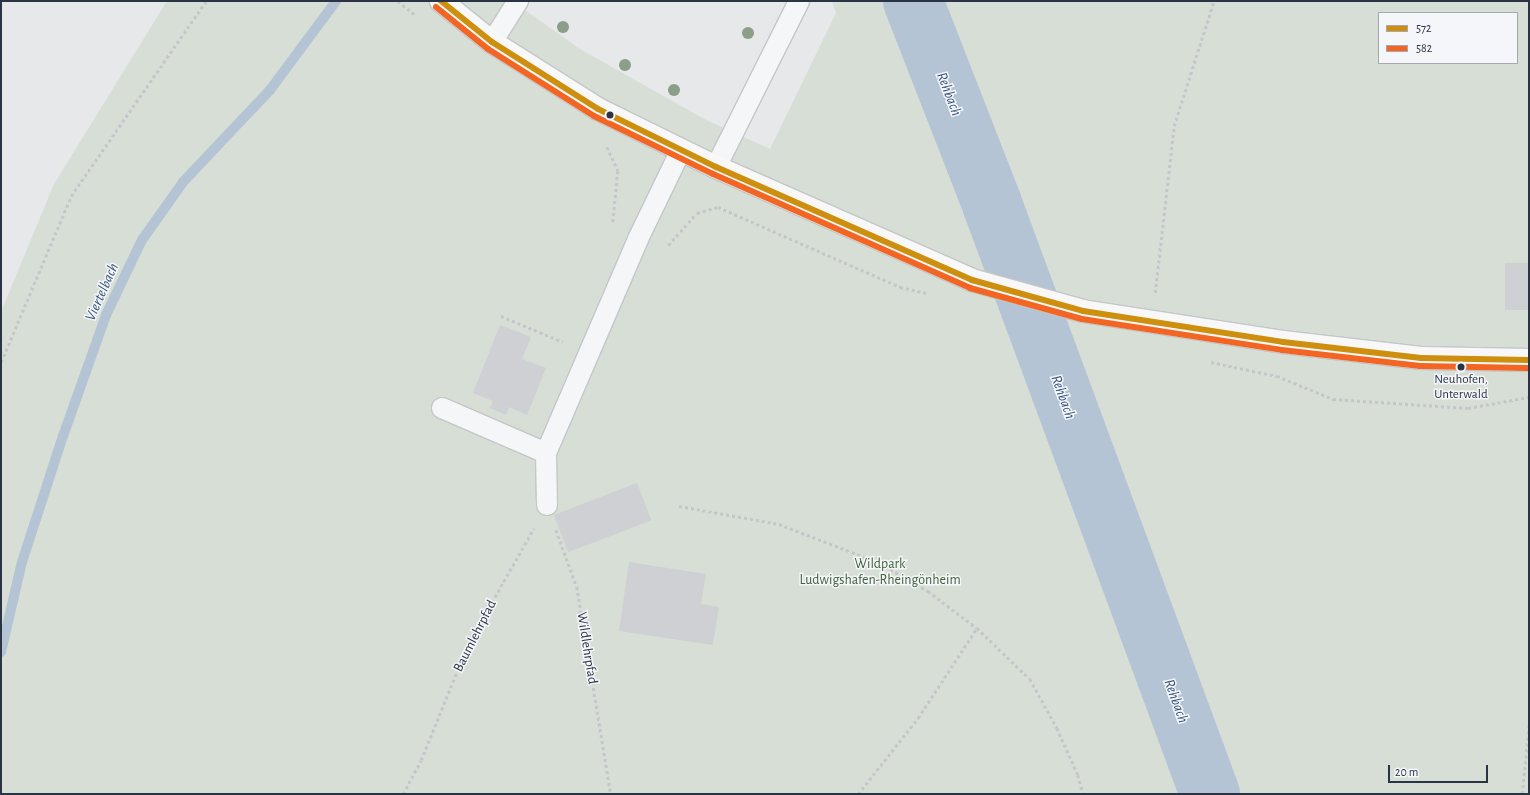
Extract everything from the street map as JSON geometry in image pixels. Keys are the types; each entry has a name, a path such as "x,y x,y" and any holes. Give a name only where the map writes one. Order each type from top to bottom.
{"main road":[{"path":"441,1 492,42 598,109 716,167 972,280 1083,311 1152,323 1283,342 1421,358 1529,360"}],"lane":[{"path":"492,42 518,1"},
{"path":"716,167 799,1"},
{"path":"547,505 546,453 587,353 680,150"},
{"path":"442,408 546,453"}],"path":[{"path":"1,362 71,196 206,1"},
{"path":"1152,323 1174,126 1214,1"},
{"path":"501,316 587,353"},
{"path":"1208,361 1277,376 1333,399 1468,408 1529,397"},
{"name":"Baumlehrpfad","path":"403,794 421,760 468,644 547,505"},
{"name":"Wildlehrpfad","path":"547,505 577,587 611,794"},
{"path":"679,506 778,524 880,563 928,591 977,628 1030,679 1057,728 1078,775 1083,794"},
{"path":"858,794 918,718 977,628"},
{"path":"1522,794 1529,725"}],"green space":[{"name":"Wildpark Ludwigshafen-Rheingönheim","path":"167,1 512,1 580,49 706,120 770,149 836,13 832,1 1529,1 1529,794 1,794 1,312 54,184"}],"building":[{"path":"1505,263 1529,263 1529,310 1505,310"},
{"path":"500,325 531,337 522,359 546,368 527,415 509,407 506,415 490,408 493,401 473,393"},
{"path":"637,483 651,520 568,552 554,515"},
{"path":"629,562 706,574 701,604 719,607 713,645 619,631"}],"waterway":[{"name":"Viertelbach","path":"1,652 22,562 63,436 106,315 142,240 183,182 270,90 336,1"},
{"name":"Rehbach","path":"913,1 992,204 1210,794"}],"transit line":[{"name":"572","path":"441,1 492,42 598,109 716,167 972,280 1083,311 1283,342 1421,358 1529,360"},
{"name":"582","path":"436,7 488,49 594,116 713,174 970,288 1082,319 1282,350 1420,366 1529,368"}],"place":[{"name":"Neuhofen, Unterwald","path":"1461,367"}]}
